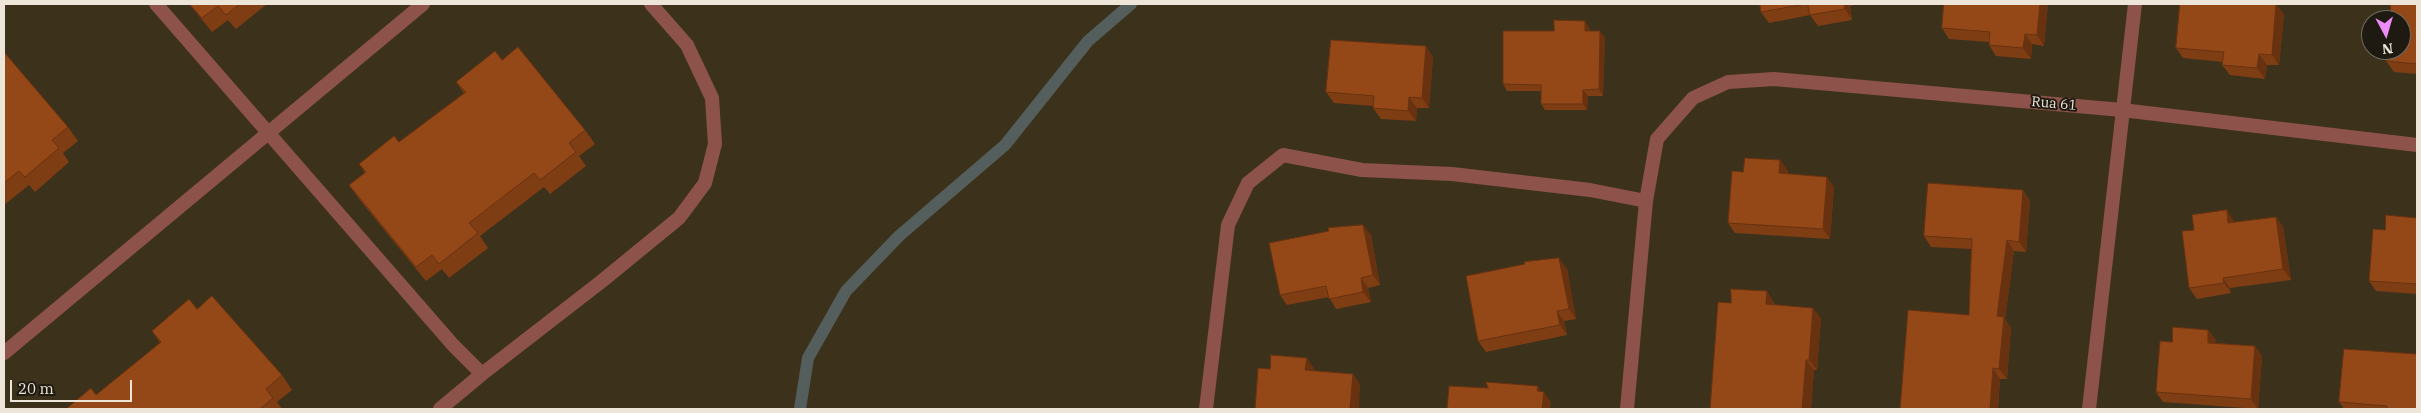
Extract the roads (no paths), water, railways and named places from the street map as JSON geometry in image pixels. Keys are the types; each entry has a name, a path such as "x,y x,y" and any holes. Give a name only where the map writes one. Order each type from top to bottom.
{"street":[{"path":"156,4 269,131 453,345 482,374"},
{"path":"4,353 423,4"},
{"path":"440,409 679,218 705,182 715,144 712,98 687,45 651,4"},
{"path":"2089,409 2135,4"},
{"name":"Rua 61","path":"1646,201 1657,139 1693,98 1728,82 1774,79 2122,110 2417,145"},
{"path":"1206,409 1228,225 1248,183 1284,155 1362,170 1452,174 1590,190 1646,201 1626,409"}],"waterway":[{"path":"800,409 808,358 846,291 899,236 1005,145 1088,41 1131,4"}]}
